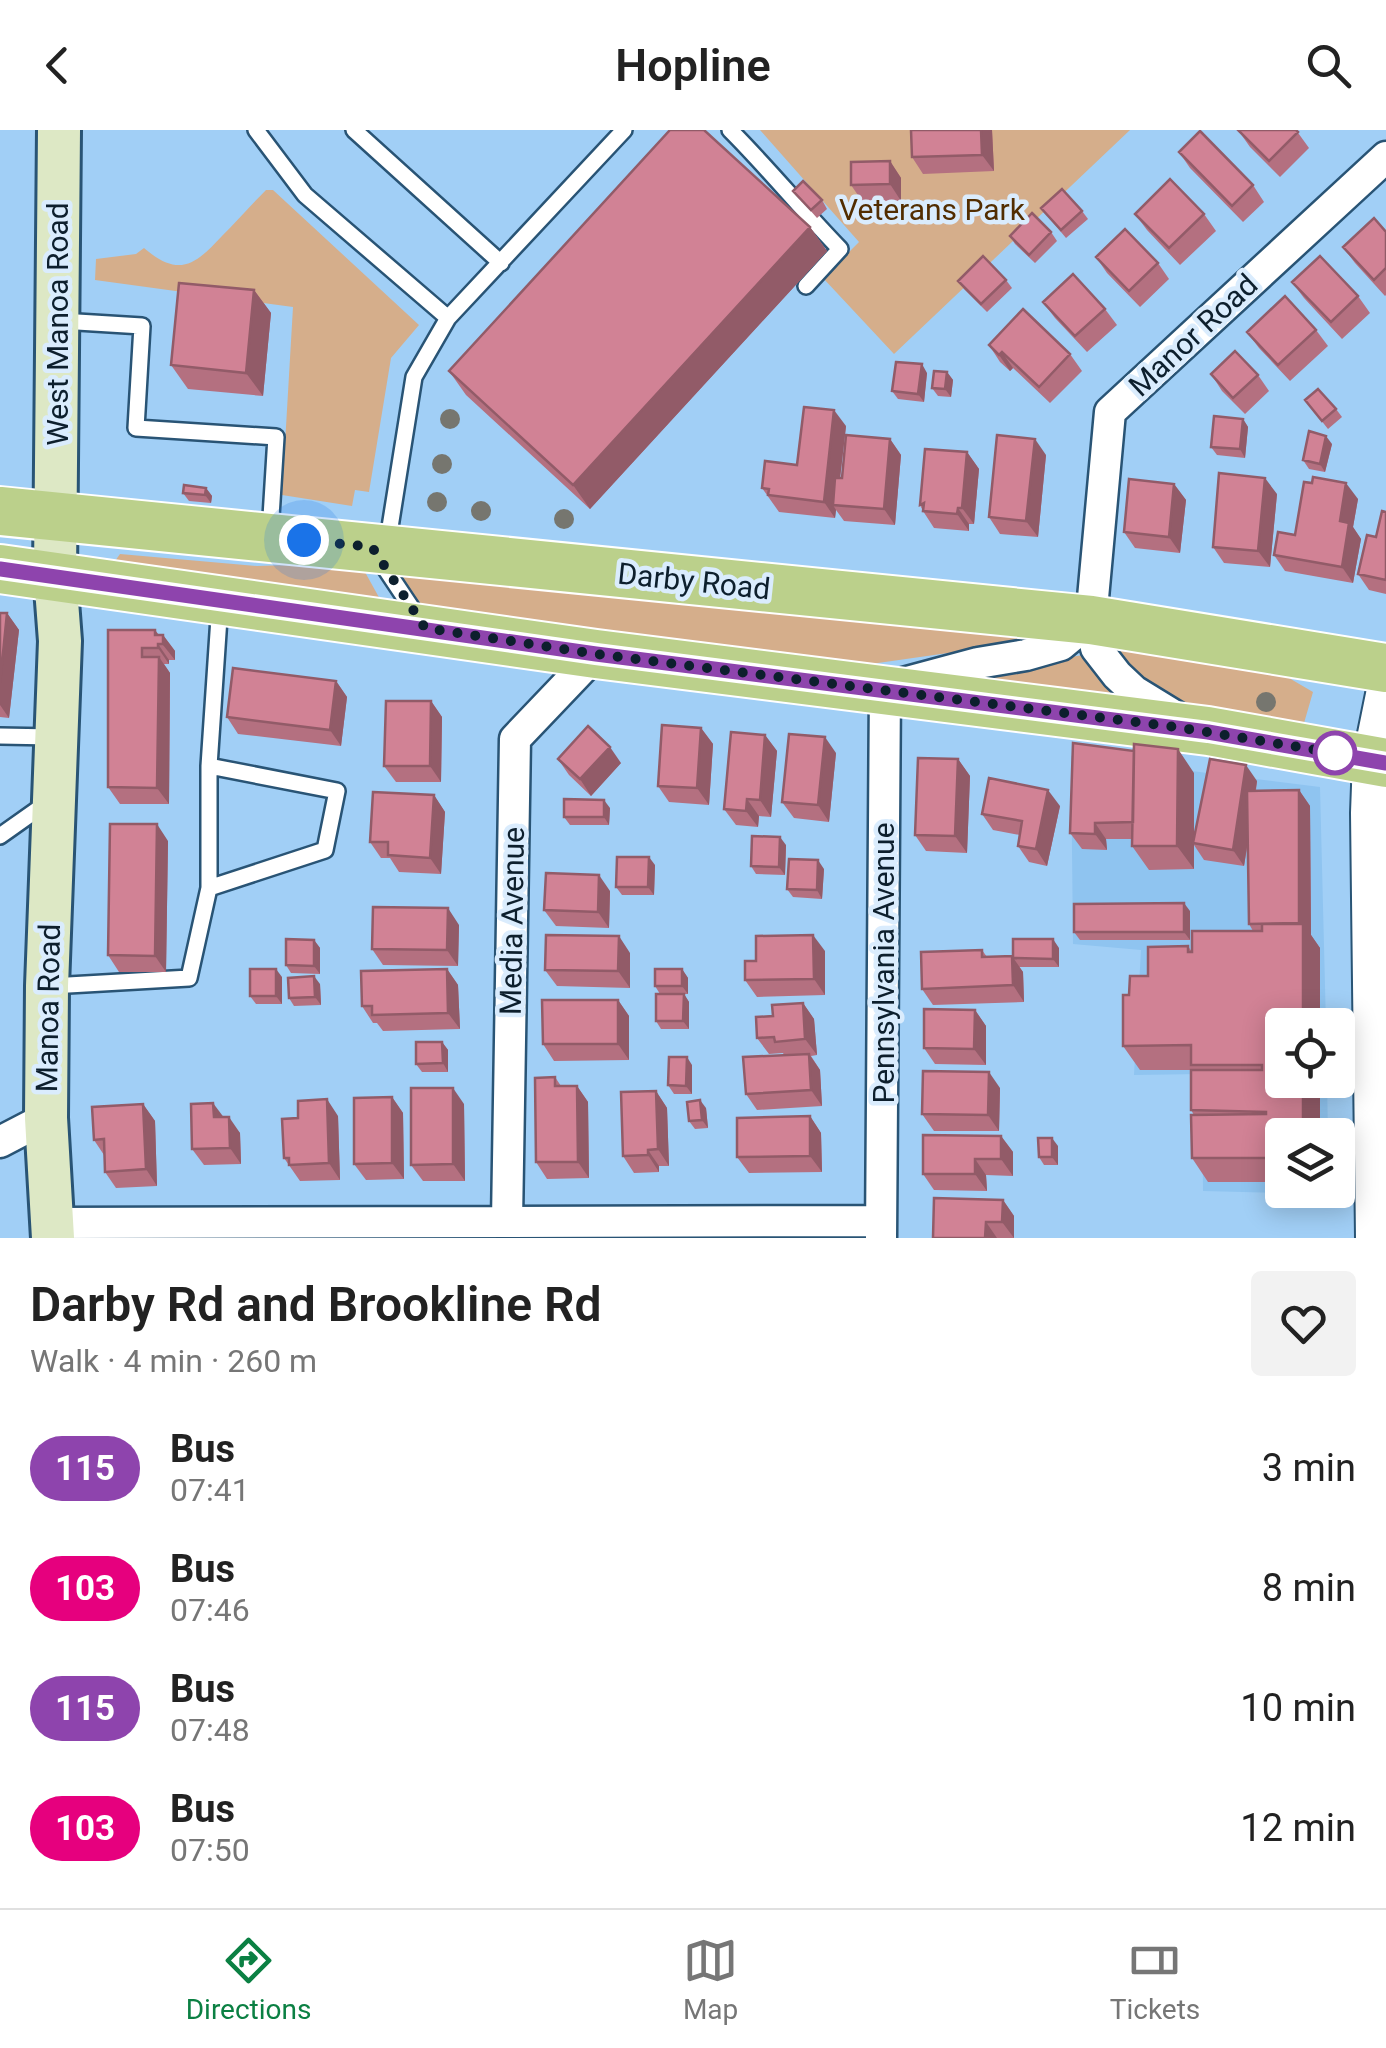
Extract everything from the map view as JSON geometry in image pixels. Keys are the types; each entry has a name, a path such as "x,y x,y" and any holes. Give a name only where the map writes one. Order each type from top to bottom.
{"main road":[{"name":"West Manoa Road","path":"55,575 59,130"},
{"name":"Darby Road","path":"0,511 1091,620 1386,668"},
{"path":"0,569 596,654 1208,732 1379,761"},
{"name":"Manoa Road","path":"53,1230 46,1118 60,641 55,575"}],"street":[{"name":"Manor Road","path":"1208,732 1168,714 1134,691 1096,648 1091,620 1110,412 1386,157"},
{"path":"884,688 978,662 1061,646 1091,620"},
{"name":"Media Avenue","path":"507,1221 515,739 596,654"},
{"name":"Pennsylvania Avenue","path":"881,1229 884,688"},
{"path":"1375,1238 1379,761 1386,690"},
{"path":"0,1142 46,1118"},
{"path":"53,1230 507,1221 881,1229"}],"lane":[{"path":"256,130 306,194 448,318"},
{"path":"354,130 501,263"},
{"path":"425,628 379,548 414,378 448,318 624,130"},
{"path":"730,130 786,186 795,202 840,249 806,286"},
{"path":"55,320 142,326 136,428 276,436 270,537"},
{"path":"47,986 188,978 209,888 209,766 220,599"},
{"path":"0,736 56,770 0,836"},
{"path":"209,766 337,791 325,850 209,888"}],"shaded area":[{"path":"1071,756 1320,787 1326,1008 1265,1008 1265,1098 1327,1098 1328,1118 1265,1118 1265,1192 1203,1191 1202,1074 1134,1075 1141,950 1073,944"}],"green space":[{"name":"Veterans Park","path":"760,130 1130,130 894,354 823,278 859,242"},
{"path":"266,190 273,190 419,325 391,358 369,492 355,490 352,506 282,495 293,307 95,280 96,259 136,254 144,248 167,263 177,265 195,260"},
{"path":"120,554 257,566 360,563 381,601 120,568 115,561"},
{"path":"392,566 1045,639 850,667 418,609"},
{"path":"1103,643 1277,671 1313,692 1302,730 1156,698"},
{"path":"1083,655 1118,696 1040,693 962,675"}],"building":[{"path":"670,130 704,130 810,227 573,485 449,371"},
{"path":"911,130 981,130 982,155 912,157"},
{"path":"1238,130 1296,130 1298,132 1269,161"},
{"path":"1200,131 1253,185 1232,206 1179,152"},
{"path":"890,161 890,184 851,185 851,162"},
{"path":"1170,179 1204,214 1169,248 1135,214"},
{"path":"803,181 822,200 811,210 793,191"},
{"path":"1062,189 1082,211 1061,230 1041,208"},
{"path":"1032,213 1051,232 1029,255 1010,236"},
{"path":"1374,218 1386,232 1386,268 1374,280 1343,247"},
{"path":"1125,229 1158,263 1129,291 1096,257"},
{"path":"983,256 1006,280 981,304 958,281"},
{"path":"1320,256 1358,296 1331,322 1292,282"},
{"path":"1073,274 1105,309 1075,336 1043,302"},
{"path":"179,283 254,290 246,373 171,365"},
{"path":"1285,296 1316,330 1278,365 1247,332"},
{"path":"1023,309 1070,354 1039,387 1002,352 999,355 989,345"},
{"path":"1235,351 1258,375 1233,398 1211,374"},
{"path":"896,362 922,364 918,394 892,391"},
{"path":"934,371 947,372 945,389 932,388"},
{"path":"1318,389 1336,409 1322,421 1305,400"},
{"path":"804,407 834,410 824,502 768,495 769,489 762,488 765,461 797,465"},
{"path":"1214,416 1243,419 1240,449 1211,447"},
{"path":"1309,431 1326,436 1320,464 1303,460"},
{"path":"846,435 890,439 884,509 833,505 835,478 842,478"},
{"path":"997,435 1035,439 1026,521 989,517"},
{"path":"925,449 967,452 962,508 958,508 957,514 923,511 924,503 920,505"},
{"path":"1219,473 1265,478 1258,551 1213,547"},
{"path":"1313,477 1346,483 1340,521 1349,523 1342,567 1274,555 1278,532 1295,535 1304,482 1312,483"},
{"path":"1129,479 1174,484 1169,537 1124,532"},
{"path":"184,485 206,488 205,495 183,493"},
{"path":"1382,511 1386,512 1386,580 1358,574 1367,535 1376,537"},
{"path":"0,613 7,613 0,683"},
{"path":"108,630 155,630 155,635 163,635 163,644 158,644 158,648 142,648 142,657 159,657 157,788 108,787"},
{"path":"233,668 336,681 330,730 227,717"},
{"path":"386,701 431,701 430,766 384,766"},
{"path":"662,725 701,728 697,788 658,786"},
{"path":"588,726 610,747 580,779 558,759"},
{"path":"731,732 765,735 760,800 747,799 746,811 724,809"},
{"path":"789,734 825,737 818,805 782,802"},
{"path":"1073,743 1134,751 1133,822 1095,823 1095,834 1070,833"},
{"path":"1134,744 1178,749 1177,846 1132,846"},
{"path":"918,758 958,759 955,836 915,835"},
{"path":"1210,759 1246,765 1233,850 1193,843"},
{"path":"989,778 1048,790 1036,849 1018,846 1022,821 982,814"},
{"path":"1299,790 1299,923 1249,924 1247,791"},
{"path":"373,792 434,795 430,858 388,855 388,842 370,842"},
{"path":"564,799 604,800 604,817 564,817"},
{"path":"110,824 157,824 155,956 108,955"},
{"path":"752,836 780,837 779,867 751,866"},
{"path":"617,857 649,857 648,887 616,887"},
{"path":"789,859 818,860 817,890 787,889"},
{"path":"546,873 599,875 598,912 544,910"},
{"path":"1184,903 1184,932 1074,932 1074,904"},
{"path":"373,907 448,908 447,950 372,949"},
{"path":"1262,924 1303,924 1303,1008 1265,1008 1265,1098 1303,1098 1303,1118 1265,1118 1265,1158 1192,1158 1191,1115 1266,1112 1191,1110 1191,1070 1262,1070 1262,1065 1191,1065 1191,1045 1123,1046 1123,995 1129,995 1130,976 1148,976 1148,947 1188,946 1188,952 1192,952 1192,931 1262,931"},
{"path":"546,935 619,936 618,971 545,970"},
{"path":"813,935 814,979 745,980 745,961 756,961 756,936"},
{"path":"286,939 314,940 314,966 286,965"},
{"path":"1013,939 1053,939 1053,959 1013,958"},
{"path":"982,950 982,957 1012,956 1013,985 922,989 921,952"},
{"path":"250,969 276,969 276,996 250,996"},
{"path":"447,969 448,1013 372,1015 372,1006 362,1006 361,971"},
{"path":"655,969 682,969 682,986 655,986"},
{"path":"314,976 315,997 289,998 288,978"},
{"path":"656,994 684,994 683,1021 656,1021"},
{"path":"542,1000 618,1000 618,1044 543,1044"},
{"path":"803,1003 805,1039 775,1042 774,1037 757,1038 756,1017 773,1016 772,1005"},
{"path":"924,1009 975,1010 974,1049 924,1048"},
{"path":"416,1042 442,1042 443,1063 416,1064"},
{"path":"809,1054 811,1090 746,1094 743,1057"},
{"path":"669,1057 687,1057 686,1086 668,1085"},
{"path":"923,1071 989,1072 988,1115 922,1114"},
{"path":"555,1077 555,1086 577,1086 578,1162 536,1162 535,1078"},
{"path":"411,1088 453,1088 453,1164 411,1165"},
{"path":"656,1091 658,1149 648,1150 648,1155 623,1156 621,1092"},
{"path":"392,1097 392,1163 354,1164 354,1098"},
{"path":"327,1099 329,1163 289,1165 289,1158 284,1158 282,1119 298,1118 298,1101"},
{"path":"700,1100 702,1120 689,1121 687,1102"},
{"path":"213,1103 214,1117 229,1117 230,1148 192,1149 191,1104"},
{"path":"143,1104 146,1169 105,1172 104,1139 94,1140 92,1107"},
{"path":"810,1116 810,1156 737,1157 737,1118"},
{"path":"923,1135 1001,1136 1001,1159 975,1159 975,1174 923,1174"},
{"path":"1038,1138 1052,1138 1052,1157 1039,1157"},
{"path":"934,1198 1003,1200 1002,1222 986,1222 985,1238 933,1238"}],"bus line":[{"name":"115","path":"0,569 596,654 1208,732 1386,763"}],"route":[{"path":"304,540 372,547 425,628 596,654 1176,727 1335,753"}]}
